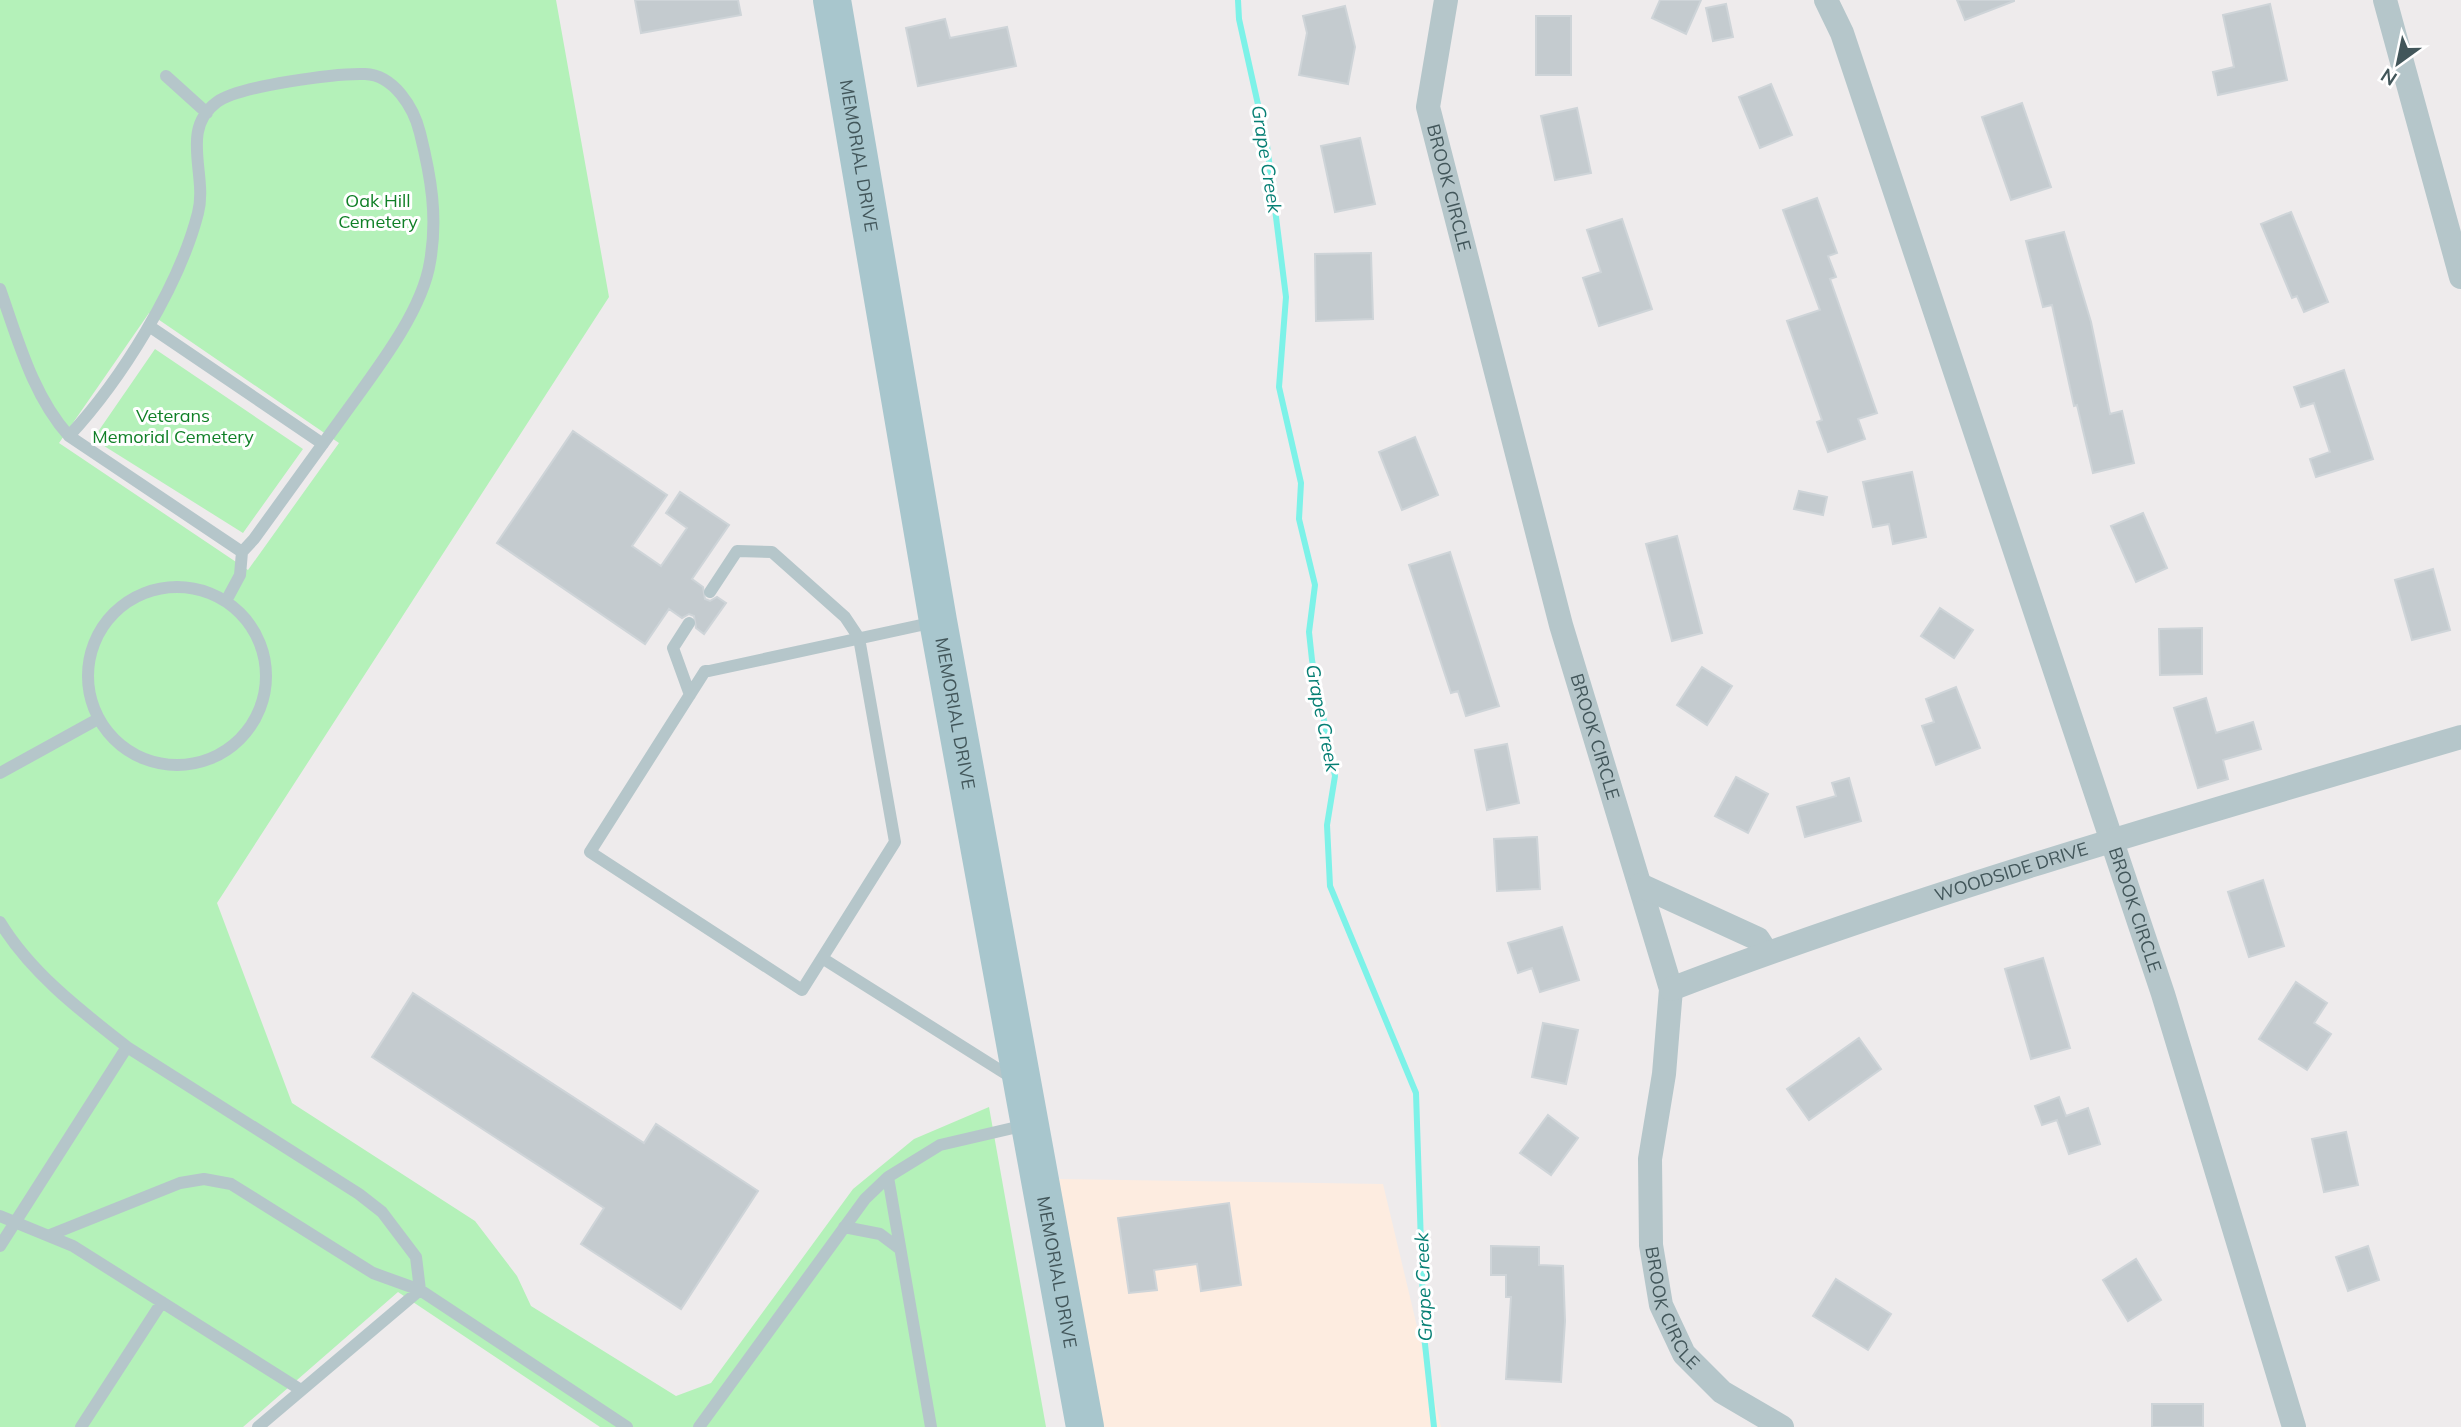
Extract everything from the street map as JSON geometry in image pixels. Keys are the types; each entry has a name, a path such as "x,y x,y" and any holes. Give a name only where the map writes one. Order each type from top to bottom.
{"main road":[{"name":"MEMORIAL DRIVE","path":"832,0 938,621 1085,1427"}],"street":[{"name":"BROOK CIRCLE","path":"1446,0 1428,107 1561,625 1671,989 1664,1074 1650,1159 1651,1245 1661,1305 1684,1354 1722,1392 1782,1427"},
{"name":"BROOK CIRCLE","path":"1826,0 1842,33 2110,841 2164,995 2294,1427"},
{"path":"2385,0 2461,277"},
{"name":"WOODSIDE DRIVE","path":"1671,989 1767,953 2110,841 2461,737"},
{"path":"1640,886 1758,939 1767,953"}],"lane":[{"path":"69,436 87,417 149,326 188,251 200,207 200,171 194,144 199,123 216,102 233,93 341,75 369,74 390,83 407,100 419,126 431,174 435,218 430,265 410,316 384,359 242,552 240,575 226,601"},
{"path":"166,76 207,113"},
{"path":"0,289 4,314 40,394 51,416 69,436 242,552"},
{"path":"149,326 323,444"},
{"path":"710,592 737,551 772,552 845,617 859,638 895,842 802,990 590,852 705,671 859,638 938,621"},
{"path":"161,588 195,588 226,601 252,626 266,660 265,696 251,729 224,754 190,766 154,763 121,747 98,719 88,687 90,653 104,623 129,600 161,588"},
{"path":"689,623 673,648 690,695"},
{"path":"0,773 98,719"},
{"path":"0,922 10,939 71,1002 127,1047 359,1194 382,1212 416,1257 420,1290"},
{"path":"822,958 1022,1085"},
{"path":"0,1246 127,1047"},
{"path":"699,1427 865,1199 888,1177 940,1145 1030,1124"},
{"path":"888,1177 931,1427"},
{"path":"50,1235 180,1182 204,1179 231,1184 373,1273 420,1290 628,1427"},
{"path":"0,1216 73,1246 301,1390"},
{"path":"844,1227 880,1234 900,1249"},
{"path":"258,1427 420,1290"},
{"path":"81,1427 162,1302"}],"shaded area":[{"path":"1057,1179 1383,1184 1441,1427 1096,1427"}],"green space":[{"name":"Oak Hill Cemetery","path":"0,0 556,0 609,297 217,903 292,1103 475,1221 517,1276 531,1306 676,1396 711,1383 853,1189 914,1139 989,1107 1046,1427 600,1427 398,1292 243,1427 0,1427","holes":["149,313 339,443 248,570 59,443"]},
{"name":"Veterans Memorial Cemetery","path":"155,349 303,449 243,533 93,439"}],"building":[{"path":"635,0 738,0 741,15 641,33"},
{"path":"1660,0 1701,0 1686,34 1652,18"},
{"path":"1957,0 2014,0 2014,1 1965,20"},
{"path":"1726,4 1733,37 1713,41 1706,8"},
{"path":"2270,4 2287,80 2218,95 2213,72 2234,67 2223,15"},
{"path":"1345,6 1355,47 1348,84 1299,75 1307,33 1303,16"},
{"path":"1536,16 1571,16 1571,75 1536,75"},
{"path":"945,19 950,38 1007,27 1016,66 918,86 906,28"},
{"path":"1771,84 1792,135 1760,148 1739,97"},
{"path":"2022,103 2051,187 2011,200 1982,117"},
{"path":"1577,108 1591,173 1555,180 1541,116"},
{"path":"1360,138 1375,204 1335,212 1321,146"},
{"path":"1817,198 1837,253 1828,256 1836,277 1830,279 1877,413 1858,419 1865,439 1828,452 1817,422 1822,420 1787,321 1820,310 1783,210"},
{"path":"2291,212 2328,302 2304,312 2297,296 2292,298 2261,224"},
{"path":"1622,219 1652,309 1599,326 1583,278 1601,272 1587,230"},
{"path":"2064,232 2091,322 2110,414 2122,411 2134,463 2093,473 2077,405 2074,406 2052,305 2043,307 2026,241"},
{"path":"1371,253 1373,319 1316,321 1315,254"},
{"path":"2344,370 2373,459 2316,477 2310,459 2330,452 2314,403 2301,407 2294,387"},
{"path":"573,431 667,495 632,546 661,566 687,528 666,513 680,492 729,525 692,579 703,587 705,599 710,601 717,597 726,603 704,634 696,628 694,616 689,614 682,618 669,609 645,644 497,543"},
{"path":"1415,437 1438,495 1402,510 1379,452"},
{"path":"1912,472 1926,537 1893,544 1889,524 1873,527 1863,482"},
{"path":"1799,491 1827,497 1823,515 1794,509"},
{"path":"2143,513 2167,568 2136,582 2111,526"},
{"path":"1677,536 1702,633 1672,641 1646,544"},
{"path":"1450,552 1499,706 1466,716 1458,691 1451,693 1409,565"},
{"path":"2433,569 2450,630 2412,640 2395,580"},
{"path":"1940,608 1973,630 1954,658 1921,636"},
{"path":"2202,628 2202,674 2160,675 2159,629"},
{"path":"1702,667 1732,686 1707,725 1677,705"},
{"path":"1956,687 1980,748 1936,765 1922,726 1934,722 1926,699"},
{"path":"2206,698 2216,733 2253,722 2261,749 2223,760 2228,779 2198,788 2174,708"},
{"path":"1507,744 1519,803 1487,810 1475,750"},
{"path":"1736,777 1768,794 1748,833 1715,816"},
{"path":"1849,778 1861,821 1805,837 1797,807 1836,796 1832,783"},
{"path":"1537,837 1540,889 1497,891 1494,839"},
{"path":"2263,880 2284,946 2249,957 2228,892"},
{"path":"1562,927 1579,980 1540,992 1532,968 1518,973 1508,943"},
{"path":"2043,958 2070,1048 2031,1059 2005,969"},
{"path":"2296,982 2327,1003 2314,1023 2331,1034 2307,1070 2259,1039"},
{"path":"413,993 644,1143 656,1124 758,1191 681,1309 581,1244 604,1208 372,1057"},
{"path":"1543,1023 1578,1030 1566,1084 1532,1077"},
{"path":"1859,1038 1881,1069 1809,1120 1787,1089"},
{"path":"2059,1097 2066,1116 2088,1108 2100,1144 2069,1154 2057,1120 2042,1125 2035,1106"},
{"path":"1548,1115 1578,1138 1551,1175 1520,1153"},
{"path":"2346,1132 2358,1185 2324,1192 2312,1139"},
{"path":"1229,1203 1241,1285 1201,1291 1197,1264 1154,1270 1157,1290 1129,1293 1118,1218"},
{"path":"1491,1246 1539,1247 1539,1265 1563,1266 1565,1321 1561,1382 1506,1379 1511,1297 1506,1297 1506,1275 1491,1275"},
{"path":"2368,1246 2379,1280 2348,1291 2336,1257"},
{"path":"2136,1259 2161,1300 2128,1321 2103,1280"},
{"path":"1836,1279 1891,1314 1868,1350 1813,1316"},
{"path":"2152,1404 2203,1404 2203,1427 2152,1427"}],"waterway":[{"name":"Grape Creek","path":"1238,0 1239,19 1267,145 1286,297 1279,387 1301,483 1299,519 1315,585 1309,632 1312,660 1335,776 1327,825 1330,886 1416,1093 1424,1335 1434,1427"}]}
